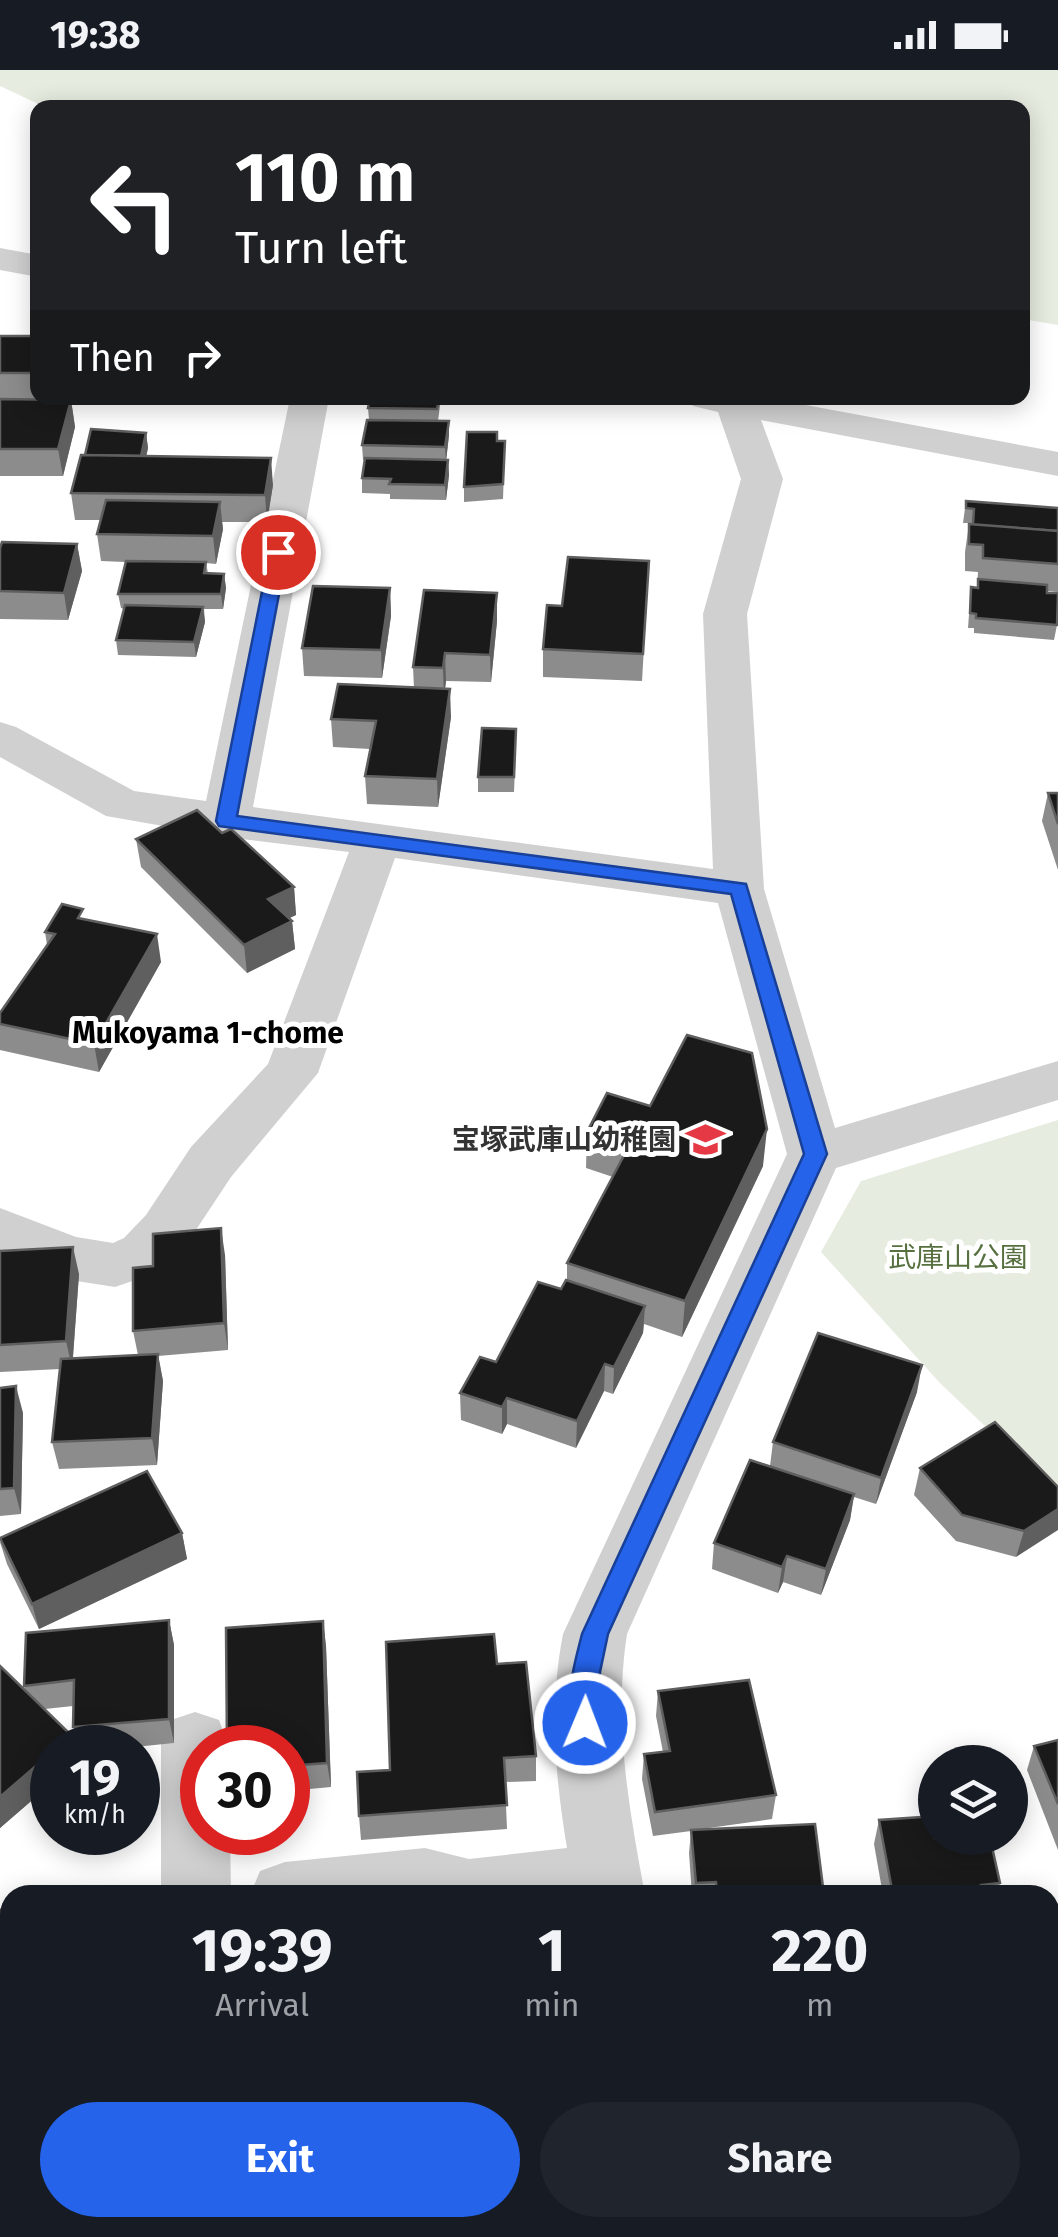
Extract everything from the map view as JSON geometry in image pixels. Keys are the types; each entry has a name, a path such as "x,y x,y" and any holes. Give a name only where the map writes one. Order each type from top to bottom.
{"street":[{"path":"0,259 30,265"},
{"path":"226,821 308,405"},
{"path":"608,1885 585,1723 586,1672 595,1634 815,1154 739,889 725,614 762,479 727,405"},
{"path":"751,405 1058,464"},
{"path":"0,737 124,805 739,889"},
{"path":"0,1230 70,1258 114,1265 144,1254 166,1230 210,1162 291,1073 377,841"},
{"path":"815,1154 1058,1080"},
{"path":"196,1855 196,1885"},
{"path":"385,1885 425,1881 441,1885"}],"green space":[{"path":"0,70 1058,70 1058,325 1030,320 1030,100 30,100 0,86"},
{"name":"武庫山公園","path":"1058,1120 1058,1496 940,1383 821,1252 861,1181"}],"building":[{"path":"0,336 30,336 30,373 0,373"},
{"path":"0,399 30,399 30,405 70,405 58,449 0,449"},
{"path":"369,405 438,405 437,409 368,408"},
{"path":"367,420 449,421 445,447 362,445"},
{"path":"91,429 146,433 141,456 85,455"},
{"path":"467,432 497,432 497,441 505,441 503,484 464,487"},
{"path":"81,455 271,458 265,495 71,493"},
{"path":"365,458 448,460 445,485 389,484 391,479 362,478"},
{"path":"106,500 220,502 213,536 97,534"},
{"path":"966,501 1058,508 1058,531 973,525 974,509 966,508"},
{"path":"969,524 1058,531 1058,564 983,558 983,545 969,544"},
{"path":"2,542 77,544 64,593 0,591"},
{"path":"568,557 649,561 643,654 543,649 547,605 562,606"},
{"path":"126,561 206,562 204,573 224,574 221,594 118,594"},
{"path":"978,579 1047,585 1047,593 1058,593 1057,625 976,618 976,614 970,613 971,587 978,588"},
{"path":"313,586 390,588 381,650 302,648"},
{"path":"424,590 497,593 490,655 445,653 443,668 413,667"},
{"path":"125,605 203,607 194,642 116,640"},
{"path":"338,684 450,689 437,779 365,776 376,721 331,719"},
{"path":"482,728 516,729 514,777 478,777"},
{"path":"1048,793 1058,793 1058,824"},
{"path":"197,810 222,833 231,829 294,887 268,899 292,921 244,945 136,839"},
{"path":"62,904 83,909 78,918 157,934 94,1044 0,1024 0,1013 55,934 45,932"},
{"path":"687,1035 752,1053 767,1129 685,1301 567,1263 630,1144 587,1132 607,1093 650,1106"},
{"path":"221,1228 224,1323 133,1331 133,1268 153,1266 153,1234"},
{"path":"73,1247 66,1341 0,1345 0,1251"},
{"path":"566,1280 645,1306 614,1367 605,1364 577,1421 507,1398 502,1407 460,1393 480,1357 496,1362 538,1282 561,1289"},
{"path":"818,1333 922,1365 881,1478 773,1442"},
{"path":"158,1354 152,1438 52,1442 61,1359"},
{"path":"16,1386 14,1488 0,1489 0,1388"},
{"path":"995,1422 1058,1487 1058,1509 1024,1531 962,1515 920,1468"},
{"path":"750,1460 854,1494 826,1569 787,1556 782,1567 714,1543"},
{"path":"147,1471 182,1533 32,1604 0,1538"},
{"path":"169,1620 169,1719 73,1725 74,1680 24,1686 26,1633"},
{"path":"323,1621 327,1763 310,1764 310,1725 227,1725 226,1628"},
{"path":"494,1634 497,1664 526,1662 536,1756 504,1758 507,1805 359,1816 357,1772 390,1770 386,1642"},
{"path":"0,1666 61,1725 30,1725 30,1771 0,1797"},
{"path":"749,1680 776,1795 655,1812 644,1754 670,1751 658,1691"},
{"path":"1058,1740 1058,1804 1034,1746"},
{"path":"918,1817 918,1855 994,1855 1000,1883 981,1885 891,1885 879,1820"},
{"path":"815,1824 823,1885 696,1883 691,1830"}],"place":[{"name":"宝塚武庫山幼稚園","path":"706,1139"}],"district":[{"name":"Mukoyama 1-chome","path":"208,1033"}],"route":[{"path":"278,552 226,821 739,889 815,1154 595,1634 586,1672 585,1723"}]}
